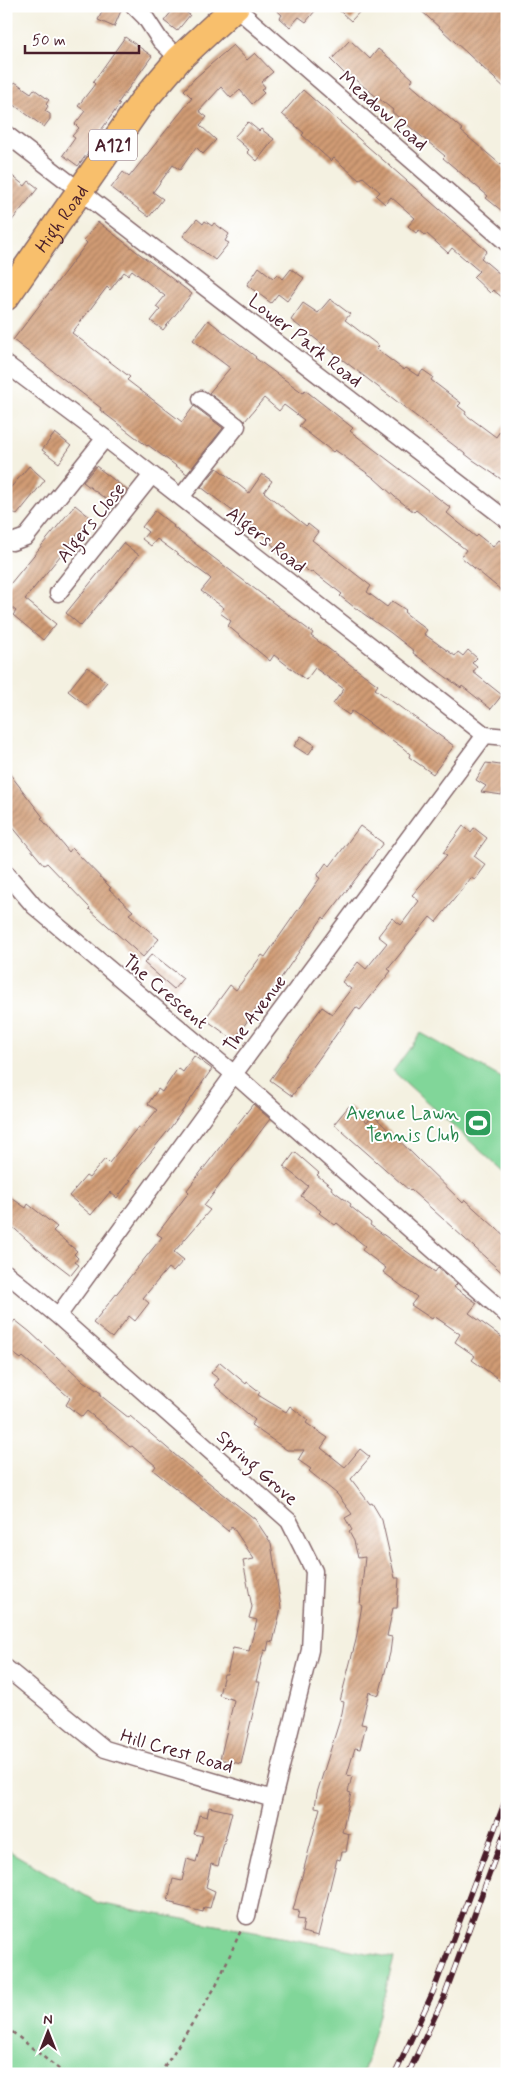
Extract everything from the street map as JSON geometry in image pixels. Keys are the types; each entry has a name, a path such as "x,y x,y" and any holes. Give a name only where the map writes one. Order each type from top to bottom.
{"main road":[{"name":"High Road","path":"6,297 82,191 142,102 180,60 236,6"}],"street":[{"path":"134,6 145,17 160,40 180,60"},
{"name":"Meadow Road","path":"236,6 507,243"},
{"name":"Lower Park Road","path":"6,134 507,520"},
{"name":"Algers Road","path":"6,364 105,438 485,735"},
{"path":"181,497 237,426 201,398"},
{"path":"6,541 12,542 26,537 105,438"},
{"name":"Algers Close","path":"58,593 152,475"},
{"path":"485,735 507,737"},
{"name":"The Avenue","path":"58,1316 485,735"},
{"name":"The Crescent","path":"6,873 34,906 234,1074 507,1316"},
{"name":"Spring Grove","path":"6,1273 58,1316 289,1522 314,1571 310,1650 273,1799 247,1916"},
{"name":"Hill Crest Road","path":"6,1668 105,1749 273,1799"}],"path":[{"path":"160,2074 216,1986 247,1916"},
{"path":"6,2027 65,2074"}],"green space":[{"name":"Avenue Lawn Tennis Club","path":"421,1033 507,1081 507,1175 393,1071"},
{"path":"6,1849 98,1903 394,1958 363,2074 6,2074"}],"building":[{"path":"105,6 123,6 114,27 98,20"},
{"path":"176,6 190,15 177,31 164,21"},
{"path":"272,6 319,6 306,22 299,17 290,27 280,18 282,15"},
{"path":"334,6 365,6 351,21"},
{"path":"416,6 507,6 507,90"},
{"path":"125,37 152,56 118,103 120,104 96,137 98,139 78,166 63,155 75,138 72,136 79,128 75,124 85,111 78,106 95,84 93,82"},
{"path":"350,40 370,59 378,49 393,61 413,79 410,84 507,170 507,215 486,198 488,196 443,158 445,156 392,112 393,110 348,74 347,76 331,60"},
{"path":"233,45 247,60 255,53 273,72 261,82 265,87 261,90 264,93 252,104 240,90 231,98 221,87 199,111 207,117 200,125 216,140 203,154 196,147 180,170 173,165 153,192 163,199 149,217 111,188 123,172 129,177 192,98 184,90"},
{"path":"15,82 31,93 34,89 49,100 45,111 50,114 50,119 44,127 6,99 6,94"},
{"path":"303,90 487,251 481,258 507,280 507,301 493,290 490,293 473,277 479,271 452,248 448,253 427,234 425,235 419,230 417,234 408,226 415,218 391,197 385,204 376,196 380,192 363,177 359,180 334,158 331,161 302,135 304,133 282,114"},
{"path":"248,122 259,131 261,129 274,139 257,161 247,152 249,150 234,137"},
{"path":"6,171 25,186 29,181 38,188 6,228"},
{"path":"197,219 203,224 205,221 212,226 214,223 229,234 225,241 229,243 215,260 183,236"},
{"path":"98,222 192,294 163,330 151,321 160,310 156,307 165,296 132,270 128,275 124,272 110,290 107,287 72,333 130,377 127,380 182,422 194,406 223,428 187,474 100,410 101,408 13,340 87,243 84,240"},
{"path":"259,267 273,278 277,274 283,279 291,269 304,278 287,301 278,294 271,303 247,285"},
{"path":"330,299 350,314 345,320 379,346 376,349 404,370 406,368 418,376 423,370 433,377 431,380 461,403 458,406 466,412 465,414 496,437 507,421 507,483 473,460 291,320 303,303 318,313"},
{"path":"208,320 255,358 303,393 305,390 353,428 350,431 451,508 447,513 476,537 478,535 493,547 499,540 507,546 507,595 461,557 466,550 416,510 414,512 374,478 335,450 333,452 299,426 304,420 284,405 279,411 264,398 245,421 209,393 230,368 193,340"},
{"path":"55,433 71,446 59,463 42,450"},
{"path":"29,466 45,480 17,515 6,507 6,493"},
{"path":"96,466 127,490 115,506 83,482"},
{"path":"217,468 249,493 262,474 272,481 264,492 306,526 308,524 318,532 312,540 371,586 367,592 387,607 392,601 406,610 404,612 427,630 424,634 455,656 458,652 463,656 468,650 477,658 472,663 477,667 473,672 502,695 491,709 462,686 461,688 413,653 414,651 391,633 340,596 342,594 312,571 311,573 271,544 273,542 201,487"},
{"path":"75,505 91,518 25,599 56,624 43,640 13,615 16,611 6,603 6,589"},
{"path":"155,511 173,527 313,633 311,636 378,685 375,689 454,746 433,774 409,757 410,754 403,748 352,711 349,715 333,704 344,689 315,668 306,680 274,655 270,661 228,626 231,621 220,613 224,608 201,591 211,579 157,539 151,546 142,539 148,532 142,527"},
{"path":"123,543 139,555 81,626 66,613"},
{"path":"87,667 107,682 87,706 68,691"},
{"path":"301,736 315,745 308,755 294,746"},
{"path":"486,763 507,766 507,786 503,786 502,795 481,792 486,786 476,780"},
{"path":"6,769 43,817 41,818 69,852 72,848 111,888 109,889 133,911 129,914 159,939 143,957 89,909 47,863 44,865 6,819"},
{"path":"360,826 383,843 325,919 323,917 265,1001 262,1000 234,1040 205,1019 230,985 236,990 262,955 265,957 320,878 317,876 326,863 330,866"},
{"path":"463,826 471,832 474,828 487,838 474,856 486,865 475,880 471,878 436,922 430,917 388,969 391,971 360,1010 356,1007 292,1096 270,1080 322,1007 332,1014 351,989 342,982 358,962 366,969 387,943 378,936 392,918 401,925 419,901 412,895 447,855 443,853"},
{"path":"152,954 183,978 174,989 144,963"},
{"path":"194,1056 212,1069 171,1127 129,1179 131,1180 117,1198 110,1192 91,1215 69,1196 86,1176 89,1178 105,1159 109,1163 138,1127 141,1129 157,1110 148,1104 158,1089 162,1092 178,1068 183,1072"},
{"path":"253,1104 270,1119 204,1206 210,1210 174,1252 184,1260 173,1272 168,1268 143,1298 149,1303 135,1321 129,1316 112,1338 93,1323 162,1237 157,1234 189,1192 187,1190"},
{"path":"349,1106 367,1122 373,1115 463,1203 465,1200 507,1238 507,1277 411,1190 334,1124"},
{"path":"295,1152 319,1173 317,1175 332,1187 331,1189 351,1204 350,1206 371,1223 370,1225 435,1272 438,1268 457,1284 454,1287 477,1303 469,1313 507,1341 507,1385 472,1360 475,1356 455,1342 460,1334 434,1316 432,1319 411,1305 417,1297 383,1272 386,1268 362,1250 365,1246 337,1223 335,1225 319,1213 321,1211 301,1196 308,1186 284,1167"},
{"path":"6,1194 26,1208 28,1204 57,1227 53,1231 77,1251 74,1254 78,1258 75,1262 79,1265 71,1275 36,1248 6,1221"},
{"path":"15,1320 83,1381 101,1393 100,1395 129,1418 130,1416 188,1466 255,1519 271,1543 281,1608 273,1642 269,1641 267,1651 264,1650 256,1682 260,1682 241,1764 220,1759 234,1700 219,1695 224,1674 227,1674 233,1648 249,1651 257,1620 249,1618 252,1607 243,1561 254,1559 232,1526 228,1531 153,1470 156,1466 87,1411 82,1417 66,1405 70,1398 23,1357 21,1359 6,1348 6,1331"},
{"path":"220,1362 246,1384 247,1382 260,1392 258,1395 286,1412 290,1406 308,1420 306,1423 328,1438 321,1448 345,1467 360,1449 370,1457 351,1479 370,1504 372,1503 382,1520 395,1578 399,1578 397,1608 393,1608 387,1636 392,1637 390,1653 379,1695 369,1692 361,1724 366,1725 360,1749 355,1748 347,1775 352,1776 348,1792 351,1793 342,1832 349,1834 346,1852 342,1852 340,1860 337,1859 318,1936 302,1932 304,1920 297,1919 299,1911 293,1910 320,1808 315,1807 317,1793 342,1713 344,1702 340,1701 356,1640 362,1605 360,1605 365,1557 358,1558 354,1541 349,1532 352,1530 345,1518 352,1514 337,1494 309,1471 311,1469 298,1460 304,1450 287,1450 251,1425 255,1420 214,1385 219,1379 211,1373"},
{"path":"209,1807 232,1812 218,1866 211,1864 206,1887 215,1891 210,1908 204,1907 203,1912 175,1905 175,1903 168,1901 173,1879 182,1881 187,1859 196,1862 203,1836 194,1834 199,1815 207,1817"}],"railway":[{"path":"395,2074 433,1992 507,1796"},
{"path":"408,2074 444,1997 507,1826"}],"place":[{"name":"Avenue Lawn Tennis Club","path":"478,1123"}]}
